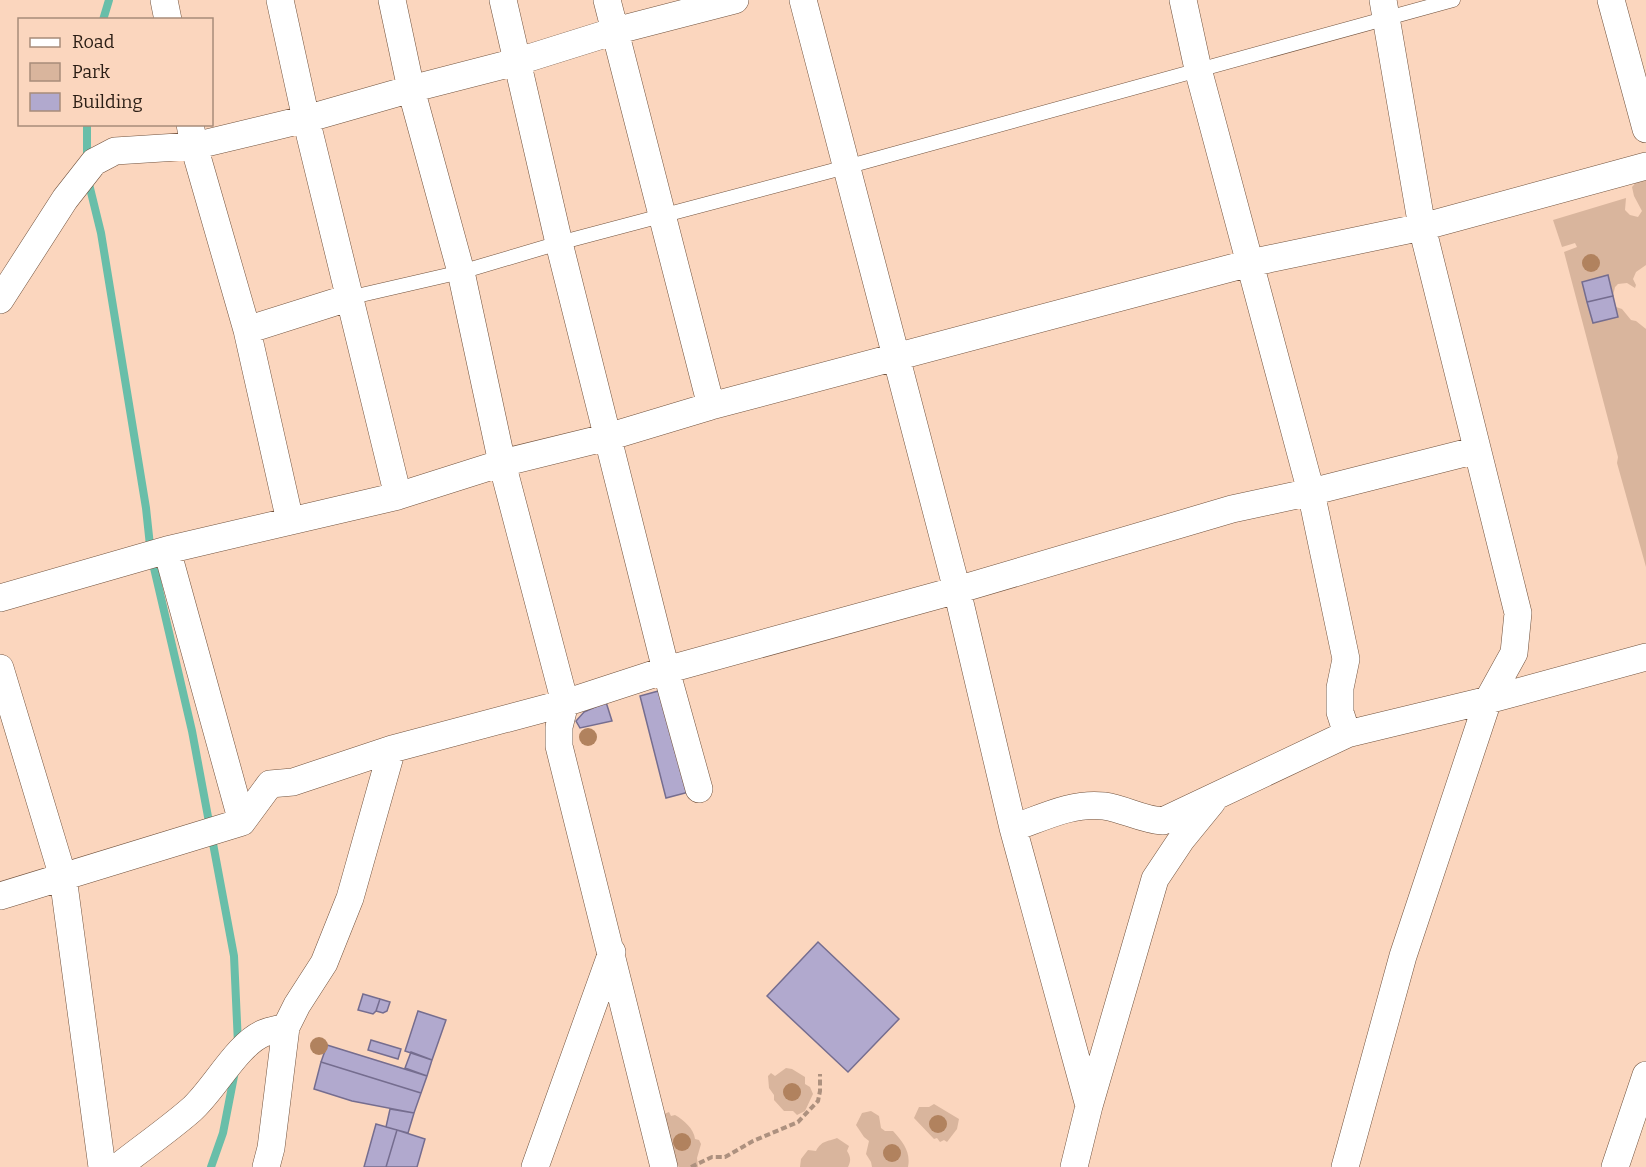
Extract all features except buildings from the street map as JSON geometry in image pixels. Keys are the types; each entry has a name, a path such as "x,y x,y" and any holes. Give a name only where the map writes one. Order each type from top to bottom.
{"street":[{"path":"164,0 168,18"},
{"path":"280,0 348,298 398,496"},
{"path":"392,0 411,89 460,272 502,463 565,703 559,727 559,746 664,1167"},
{"path":"503,0 559,243 666,670 699,789"},
{"path":"607,0 711,406"},
{"path":"0,300 65,199 94,162 115,151 192,135 306,119 735,0"},
{"path":"803,0 957,590 1013,828 1089,1106"},
{"path":"1184,0 1198,69 1311,492 1346,659 1340,688 1340,712 1347,734"},
{"path":"1611,0 1646,129"},
{"path":"1345,1167 1403,956 1488,700 1514,653 1518,613 1422,226 1385,9"},
{"path":"192,135 247,330 290,521"},
{"path":"0,598 167,550 398,496 502,463 608,437 711,406 1250,263 1422,226 1646,166"},
{"path":"247,330 348,298"},
{"path":"0,896 242,822 270,784 292,782 392,749 565,703 666,670 957,590 1232,509 1311,492 1477,450"},
{"path":"167,550 242,822"},
{"path":"1013,828 1083,805 1105,806 1125,810 1147,820 1163,821 1347,734 1488,700 1646,657"},
{"path":"1616,665 1646,678"},
{"path":"0,668 63,877 102,1167"},
{"path":"266,1167 271,1148 286,1027 324,963 350,898 392,749"},
{"path":"1074,1167 1089,1106 1155,879 1181,840 1216,797"},
{"path":"535,1167 612,952"},
{"path":"118,1167 191,1110 215,1085 238,1054 252,1041 263,1033 286,1027"},
{"path":"1615,1167 1646,1075"}],"lane":[{"path":"348,298 460,272 1198,69 1385,9 1453,0"}],"path":[{"path":"690,1167 712,1157 725,1157 753,1141 798,1122 818,1101 820,1074"}],"green space":[{"path":"1646,177 1646,265 1636,272 1633,279 1635,288 1627,283 1618,284 1613,296 1610,283 1582,283 1593,323 1618,317 1616,307 1622,309 1631,320 1646,329 1646,567 1617,463 1618,457 1564,252 1577,247 1575,243 1562,247 1553,220 1626,198 1625,210 1630,215 1638,217 1642,211 1632,187 1639,179"},
{"path":"786,1068 805,1077 805,1084 810,1087 813,1094 805,1111 797,1115 793,1111 784,1111 774,1100 774,1095 769,1088 768,1076 771,1073 775,1076"},
{"path":"934,1104 959,1119 957,1129 947,1142 934,1139 914,1118 919,1107 929,1107"},
{"path":"871,1111 879,1116 881,1128 885,1131 893,1131 903,1143 907,1152 908,1167 872,1167 866,1154 869,1141 856,1125 862,1113"},
{"path":"669,1112 671,1116 675,1115 685,1122 691,1128 695,1139 699,1140 701,1144 697,1158 698,1167 679,1167 676,1164 664,1114"},
{"path":"837,1138 849,1146 848,1167 800,1167 801,1159 808,1150 816,1151 823,1143"}],"waterway":[{"path":"104,18 109,0"},
{"path":"87,126 87,161"},
{"path":"88,180 101,233 146,508 151,555 192,731 234,956 238,1044"},
{"path":"211,1167 223,1133 235,1071"}]}
